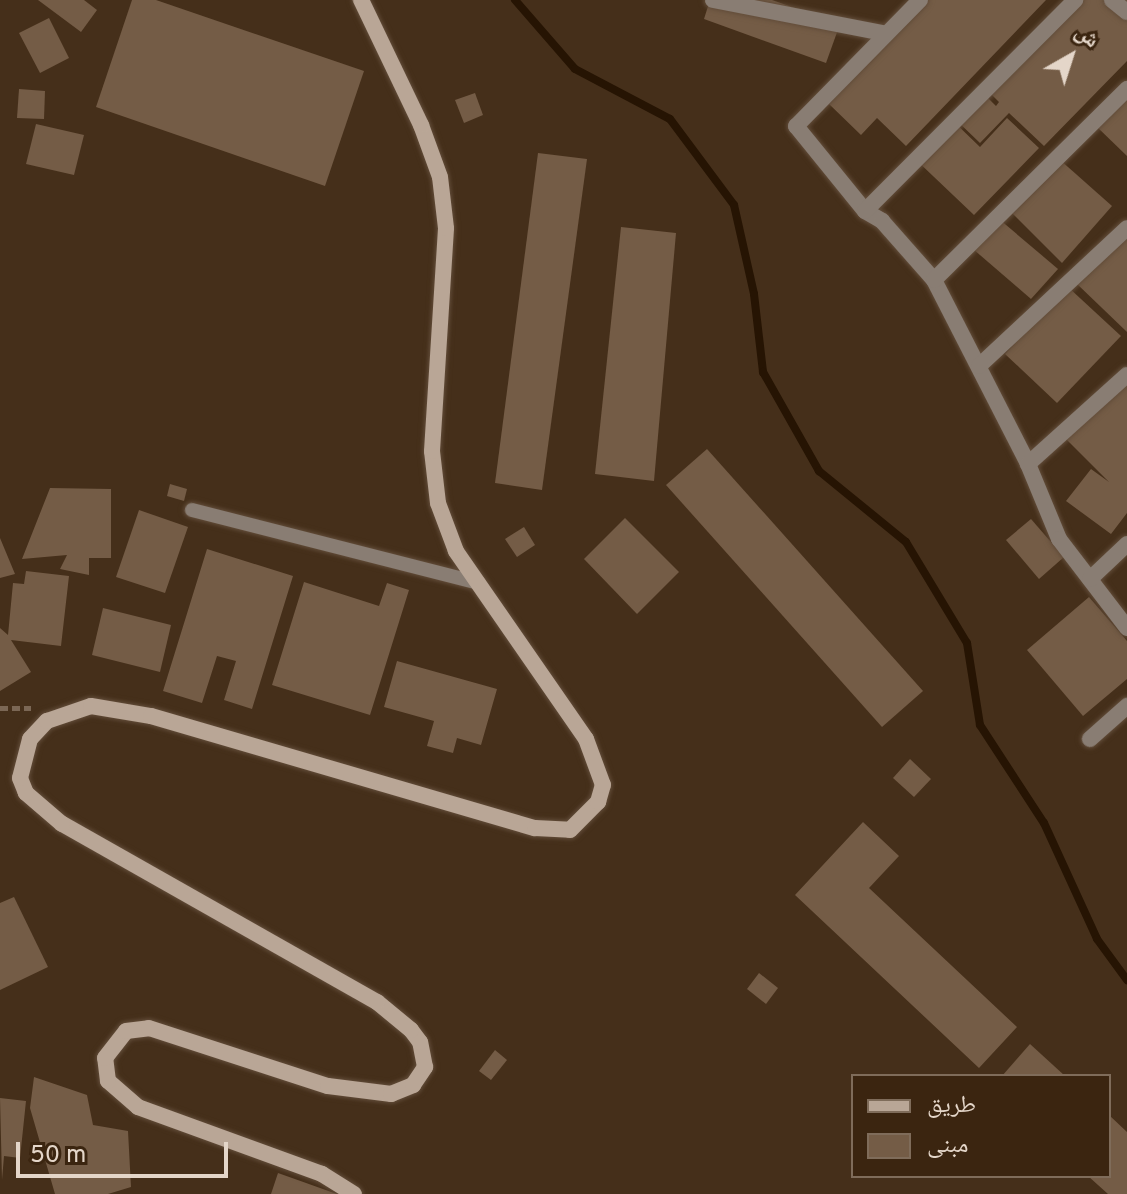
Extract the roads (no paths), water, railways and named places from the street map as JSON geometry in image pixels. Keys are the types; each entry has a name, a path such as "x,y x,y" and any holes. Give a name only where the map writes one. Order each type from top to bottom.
{"main road":[{"path":"354,1194 322,1174 138,1107 108,1081 105,1058 126,1031 149,1028 371,1096 402,1091 421,1076 425,1067 420,1042 377,1002 40,808 20,778 22,757 38,730 67,710 117,707 535,828 570,830 598,802 603,785 586,739 456,551 438,503 432,451 445,284 440,177 421,125 361,0"}],"street":[{"path":"713,0 883,33"},
{"path":"920,0 883,33 796,126 865,211 882,221 934,280 1028,464 1059,539 1127,628"},
{"path":"865,211 1075,0"},
{"path":"1112,0 1127,12"},
{"path":"934,280 1127,89"},
{"path":"979,366 1127,228"},
{"path":"1028,464 1127,375"},
{"path":"1090,579 1127,544"},
{"path":"1090,739 1127,706"}],"lane":[{"path":"192,510 479,583"}],"waterway":[{"path":"515,0 575,69 670,119 734,205 754,294 763,372 819,471 906,542 967,643 980,725 1044,823 1097,939 1127,980"}]}
